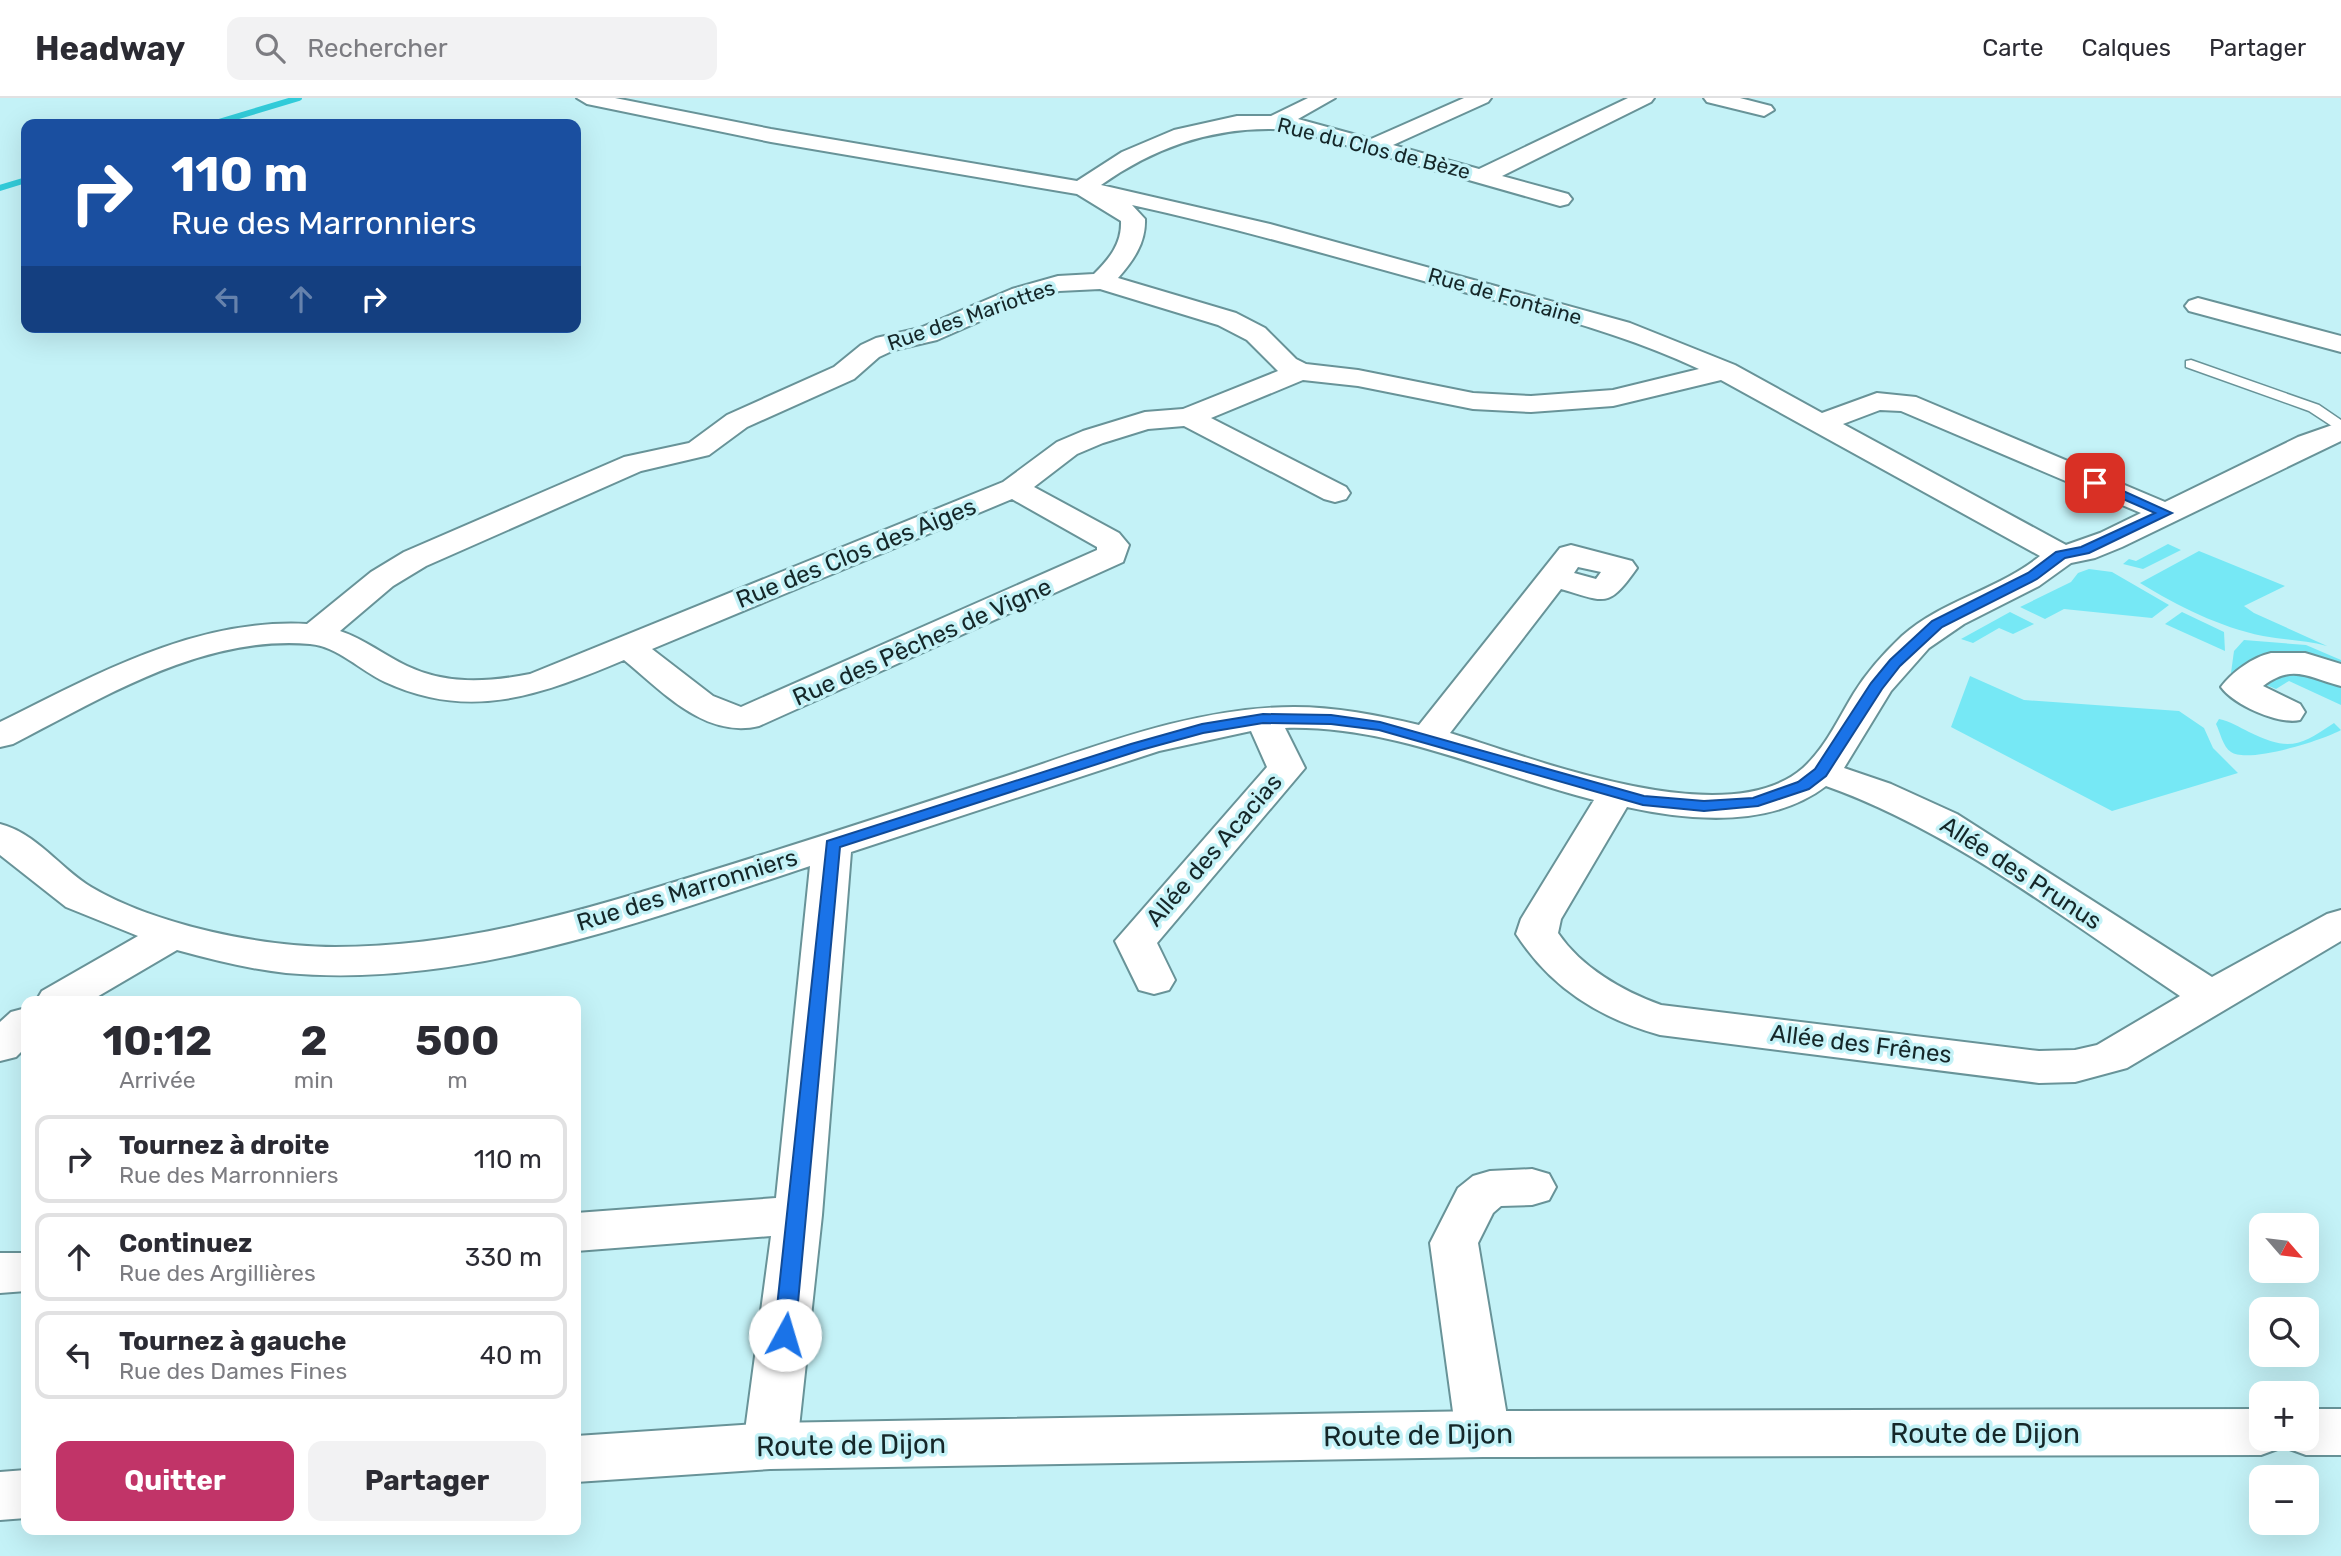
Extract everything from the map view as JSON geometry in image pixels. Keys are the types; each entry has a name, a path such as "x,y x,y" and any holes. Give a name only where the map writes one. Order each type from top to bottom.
{"street":[{"name":"Rue de Fontaine","path":"587,98 839,148 1082,188 1189,211 1546,307 1636,334 1693,355 1725,371 1976,511 2061,555"},
{"path":"1276,121 1325,98"},
{"path":"1374,146 1481,98"},
{"path":"1483,176 1644,98"},
{"path":"1714,98 1764,110"},
{"name":"Rue du Clos de Bèze","path":"1082,188 1123,162 1194,129 1220,123 1276,121 1560,199"},
{"path":"1082,188 1124,210 1133,219 1131,241 1124,255 1101,281"},
{"name":"Rue des Mariottes","path":"315,634 382,579 415,559 634,463 677,456 699,449 737,421 844,373 870,351 884,344 928,334 1038,288 1101,281 1247,327 1286,365 1300,372"},
{"path":"2198,306 2341,344"},
{"name":"Rue des Clos des Aiges","path":"0,736 159,660 198,646 241,637 315,634 345,646 414,682 476,692 539,683 1014,488 1067,448 1093,437 1145,421 1188,417 1300,372 1358,378 1473,401 1531,404 1613,398 1725,371"},
{"path":"1821,423 1877,401 1906,403 2166,513"},
{"path":"1188,417 1335,493"},
{"path":"2061,555 2084,551 2341,429"},
{"name":"Rue des Pêches de Vigne","path":"629,647 714,714 734,719 746,718 1112,555 1113,545 1108,540 1014,488"},
{"name":"Rue des Marronniers","path":"0,836 80,898 117,914 171,935 268,959 319,963 391,961 461,952 530,938 596,920 1149,743 1202,729 1263,719 1331,719 1380,726 1616,794 1671,804 1731,805 1789,792 1820,772 1876,687 1914,643 1937,624 2032,576 2061,555"},
{"path":"1427,738 1554,578"},
{"path":"2287,712 2239,687 2271,663 2286,662 2322,667 2341,676"},
{"name":"Allée des Acacias","path":"1154,980 1136,941 1286,768 1263,719"},
{"name":"Allée des Prunus","path":"1820,772 1878,792 1943,822 2211,996"},
{"name":"Allée des Frênes","path":"1616,794 1541,919 1537,934 1548,953 1559,964 1628,1011 1660,1020 2057,1067 2094,1063 2111,1057 2211,996 2341,923"},
{"path":"770,1446 798,1215 832,845"},
{"path":"66,996 171,935"},
{"path":"0,1046 21,1027"},
{"path":"1483,1434 1454,1242 1475,1201 1490,1189 1532,1187"},
{"path":"581,1232 798,1215"},
{"path":"0,1273 21,1272"},
{"name":"Route de Dijon","path":"581,1459 770,1446 1483,1434 2249,1432"},
{"path":"2319,1432 2341,1432"},
{"path":"0,1496 21,1494"}],"lane":[{"path":"2191,364 2314,408 2341,429"}],"shaded area":[{"path":"2168,544 2181,550 2143,569 2123,564 2129,559 2136,561"},
{"path":"2199,551 2285,586 2244,606 2327,646 2263,636 2231,627 2184,608 2140,583"},
{"path":"2089,569 2112,572 2169,605 2152,618 2064,609 2045,619 2020,607 2071,582 2078,573"},
{"path":"2010,612 2034,624 2013,634 1999,628 1973,643 1961,639"},
{"path":"2182,612 2224,632 2225,651 2165,624"},
{"path":"2244,640 2306,645 2341,660 2341,666 2231,673 2234,651"},
{"path":"2294,671 2341,683 2341,705 2289,681 2276,689 2264,684 2285,672"},
{"path":"1970,676 2024,700 2179,711 2204,728 2213,748 2238,773 2112,811 1951,727"},
{"path":"2219,719 2262,738 2284,744 2302,741 2334,723 2341,730 2286,749 2240,755 2226,747 2216,724"}],"waterway":[{"path":"229,119 299,98"},
{"path":"0,188 21,182"}],"route":[{"path":"785,1335 832,845 1136,747 1202,729 1263,719 1331,719 1380,726 1643,800 1704,806 1753,803 1789,792 1820,772 1876,687 1914,643 1937,624 2032,576 2061,555 2084,551 2166,513 2095,483"}]}
